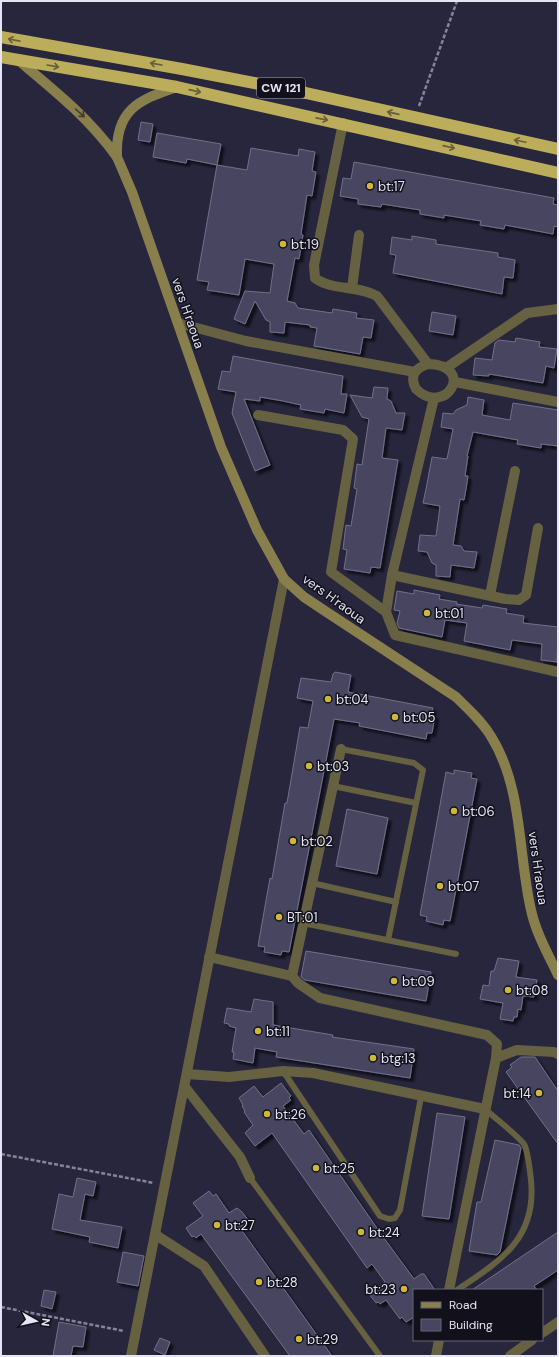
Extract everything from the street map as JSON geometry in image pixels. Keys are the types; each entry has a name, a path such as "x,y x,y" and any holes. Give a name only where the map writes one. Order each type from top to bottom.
{"highway":[{"name":"CW 121","path":"1,37 306,93 558,149"},
{"path":"1,57 177,87 558,172"}],"street":[{"path":"18,60 85,117 117,157"},
{"path":"117,157 116,144 119,131 129,112 147,97 177,87"},
{"path":"343,123 314,272 315,278 319,281 368,290 377,296 428,364"},
{"name":"vers H'raoua","path":"117,157 132,192 221,447 257,530 284,579 304,597 456,697 474,715 492,738 505,764 513,796 531,911 542,944 558,975"},
{"path":"352,288 359,235"},
{"path":"446,368 528,314 558,309"},
{"path":"178,323 246,341 415,372"},
{"path":"437,364 446,368 453,374 455,382 452,390 444,396 434,398 427,397 416,389 412,377 420,366 437,364"},
{"path":"455,382 558,402"},
{"path":"434,398 392,575 386,612 395,635 558,672"},
{"path":"258,415 343,430 354,439 331,572 386,612"},
{"path":"490,595 514,471"},
{"path":"392,575 519,600 526,595 538,528"},
{"path":"131,1356 166,1186 209,957 284,579"},
{"path":"292,976 341,749"},
{"path":"209,957 292,976 298,983 320,998 487,1035 497,1044 496,1058 450,1289"},
{"path":"496,1058 517,1050 554,1052 558,1054"},
{"path":"187,1074 229,1077 284,1071 313,1073 421,1097 485,1109"},
{"path":"185,1087 240,1157 250,1178"},
{"path":"156,1235 204,1266 265,1356"},
{"path":"543,1332 558,1322"},
{"path":"436,1356 439,1341"},
{"path":"510,1356 531,1341"}],"lane":[{"path":"341,749 414,762 423,770 388,940"},
{"path":"333,786 416,804"},
{"path":"312,883 396,902"},
{"path":"303,923 456,954"},
{"path":"284,1071 380,1216 389,1219 395,1218 400,1210 421,1097"},
{"path":"458,1289 499,1262 517,1243 527,1224 533,1196 530,1170 524,1145 485,1109"},
{"path":"250,1178 380,1356"}],"path":[{"path":"414,118 457,1"},
{"path":"1,1154 166,1186"},
{"path":"1,1307 135,1334"}],"building":[{"path":"141,122 153,124 150,142 138,140"},
{"path":"157,133 221,144 217,165 187,159 186,163 153,157"},
{"path":"251,148 298,156 299,149 315,152 312,171 316,172 312,196 307,195 299,259 295,258 287,301 295,303 298,308 332,313 333,309 357,313 356,318 374,320 371,338 363,337 360,354 314,346 317,328 310,327 310,325 285,322 284,333 270,332 270,322 266,320 255,301 245,324 234,319 245,291 270,293 274,264 245,259 239,295 207,290 209,282 197,280 217,165 247,170"},
{"path":"354,162 554,198 553,204 558,205 558,227 554,226 553,234 505,225 504,229 480,225 481,221 444,215 444,218 420,214 420,210 382,204 381,207 358,204 358,199 340,196 343,178 351,179"},
{"path":"412,236 436,240 436,244 498,253 498,257 515,260 513,278 504,277 502,294 393,273 396,255 390,254 392,237 412,240"},
{"path":"432,312 456,316 453,335 429,331"},
{"path":"516,338 540,342 539,347 557,349 554,368 546,366 543,383 489,374 489,376 473,375 475,358 492,360 495,343 499,340 515,342"},
{"path":"233,356 343,376 341,394 347,394 344,413 325,409 324,413 300,409 301,405 260,397 260,401 244,399 270,465 255,471 232,413 236,392 218,389 222,371 230,372"},
{"path":"374,387 388,388 387,399 391,401 396,413 405,413 402,430 386,428 382,458 398,460 380,568 371,567 370,573 344,569 347,550 343,549 346,525 351,526 357,489 354,488 357,464 362,465 369,419 362,417 350,395 372,398"},
{"path":"468,397 484,400 482,415 510,420 513,403 558,410 558,446 541,444 541,448 517,444 518,440 473,432 467,456 465,476 468,476 466,489 464,500 460,499 453,545 461,546 464,551 477,552 474,568 451,565 450,577 436,576 436,565 432,563 427,552 418,551 420,535 436,536 440,506 423,503 432,457 447,459 453,429 441,427 443,413 453,414 456,410 467,405"},
{"path":"414,590 440,595 439,599 457,602 456,604 482,608 483,605 507,609 506,613 524,616 523,623 558,627 557,662 541,660 542,644 512,640 510,650 464,641 467,623 445,620 442,637 399,628 397,623 400,611 394,610 397,591 414,594"},
{"path":"335,672 351,675 348,692 433,708 431,715 435,716 432,733 427,733 426,739 359,726 360,723 334,719 289,952 282,951 281,955 264,952 265,947 258,946 270,878 272,879 300,727 308,728 313,701 297,698 301,678 331,682"},
{"path":"454,770 472,773 471,778 477,779 450,921 444,920 443,925 426,921 427,917 420,915 446,772 454,774"},
{"path":"347,809 388,818 377,874 336,866"},
{"path":"306,951 431,972 426,1001 305,980 301,977"},
{"name":"bt:08","path":"498,958 519,961 516,977 537,980 534,997 523,996 521,1010 518,1009 517,1017 514,1017 513,1021 500,1019 503,1003 480,999 483,985 489,986 491,971 494,971"},
{"path":"254,999 273,1002 273,1025 333,1035 332,1037 414,1049 410,1078 276,1057 277,1052 255,1048 253,1063 233,1059 234,1052 232,1052 236,1028 224,1023 227,1008 251,1012"},
{"name":"bt:14","path":"521,1057 535,1057 558,1091 558,1144 506,1072 512,1067 510,1065"},
{"path":"281,1083 291,1096 289,1098 291,1100 283,1106 304,1134 309,1130 414,1279 421,1274 424,1274 434,1289 413,1289 413,1318 406,1322 402,1317 400,1319 386,1300 380,1304 378,1302 376,1303 369,1294 385,1282 372,1264 367,1268 272,1133 255,1146 245,1133 253,1125 244,1112 243,1105 239,1098 254,1086 263,1097"},
{"path":"437,1113 465,1117 449,1219 422,1216"},
{"path":"495,1140 519,1145 521,1148 500,1252 497,1255 469,1251 477,1202 481,1202"},
{"path":"77,1178 96,1182 93,1196 85,1194 80,1220 122,1227 118,1248 89,1242 90,1237 52,1229 59,1194 73,1197"},
{"path":"209,1191 213,1196 216,1194 229,1213 237,1208 249,1221 240,1228 332,1356 290,1356 201,1234 196,1238 194,1236 192,1237 186,1228 203,1216 193,1203"},
{"path":"558,1232 558,1270 534,1286 536,1289 473,1289"},
{"path":"123,1252 144,1256 138,1286 117,1282"},
{"path":"44,1290 56,1292 52,1309 41,1306"},
{"path":"59,1322 86,1327 83,1347 73,1346 71,1356 53,1356"},
{"path":"160,1338 170,1342 165,1355 154,1350"}],"place":[{"name":"bt:17","path":"370,186"},
{"name":"bt:19","path":"283,244"},
{"name":"bt:01","path":"427,613"},
{"name":"bt:04","path":"328,699"},
{"name":"bt:05","path":"395,717"},
{"name":"bt:03","path":"309,766"},
{"name":"bt:06","path":"454,811"},
{"name":"bt:02","path":"293,841"},
{"name":"bt:07","path":"440,886"},
{"name":"BT:01","path":"279,917"},
{"name":"bt:09","path":"394,981"},
{"name":"bt:08","path":"508,990"},
{"name":"bt:11","path":"258,1031"},
{"name":"btg:13","path":"373,1058"},
{"name":"bt:14","path":"539,1093"},
{"name":"bt:26","path":"267,1114"},
{"name":"bt:25","path":"316,1168"},
{"name":"bt:27","path":"217,1225"},
{"name":"bt:24","path":"361,1232"},
{"name":"bt:28","path":"259,1282"},
{"name":"bt:23","path":"404,1289"},
{"name":"bt:29","path":"299,1339"}]}
